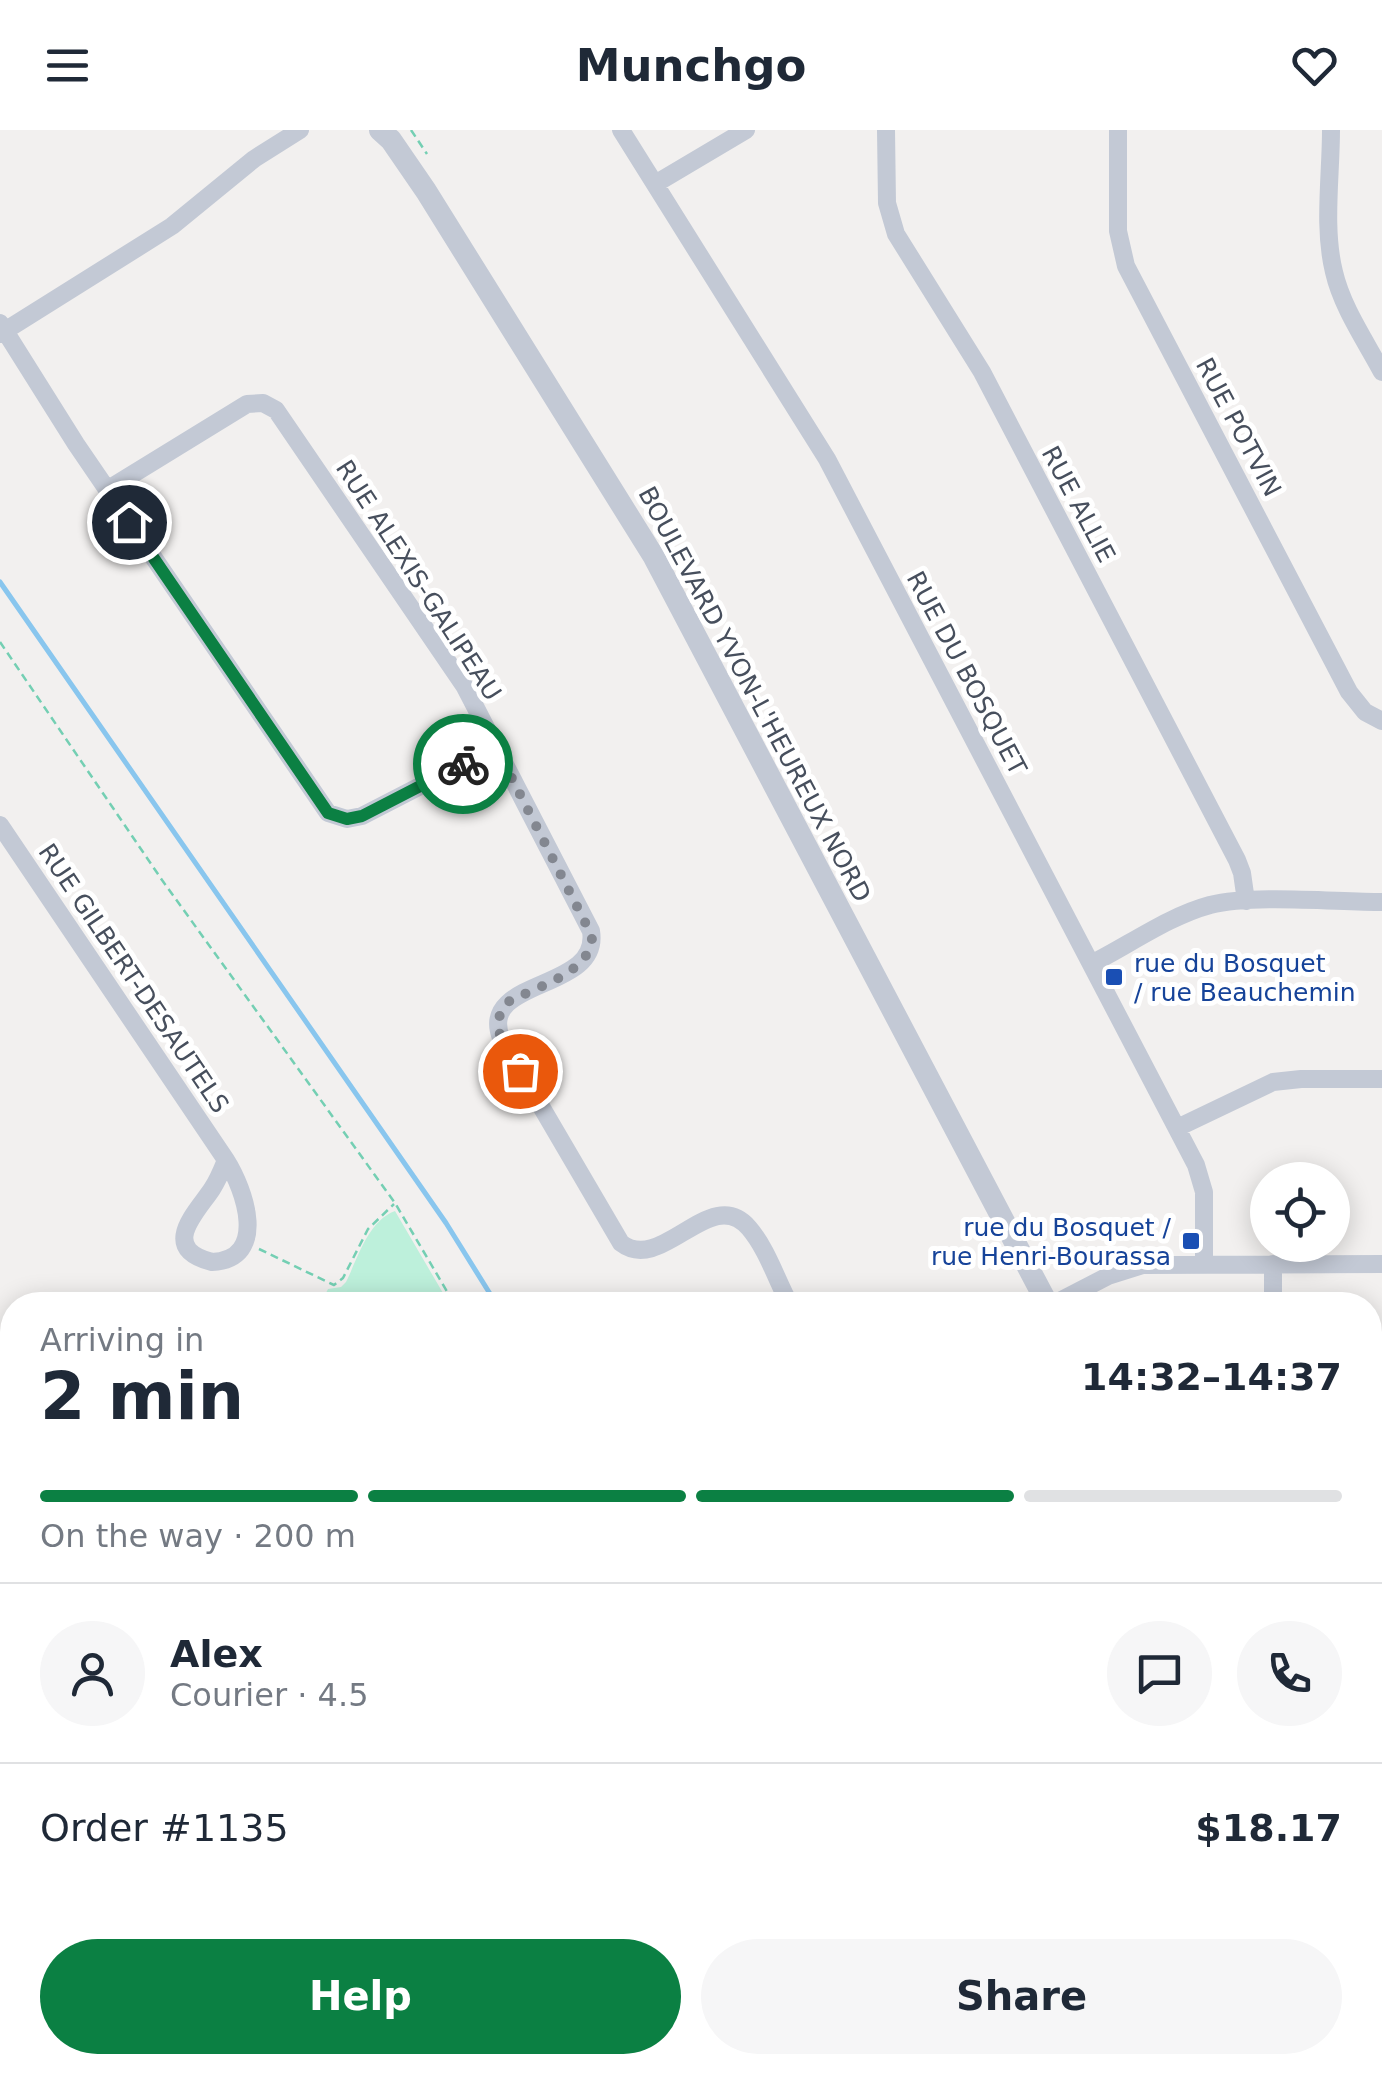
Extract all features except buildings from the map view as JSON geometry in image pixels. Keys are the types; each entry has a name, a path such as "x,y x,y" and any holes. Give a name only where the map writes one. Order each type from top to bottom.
{"street":[{"path":"300,130 254,159 172,226 2,329 328,813 347,819 362,816 496,747"},
{"name":"BOULEVARD YVON-L'HEUREUX NORD","path":"380,130 434,204 654,557 1043,1292"},
{"name":"RUE DU BOSQUET","path":"621,130 827,459 1177,1128 1203,1185 1204,1264"},
{"path":"655,184 746,130"},
{"name":"RUE ALLIE","path":"886,130 887,203 896,234 1001,409 1237,860 1246,901"},
{"name":"RUE POTVIN","path":"1118,130 1118,231 1126,266 1350,692 1365,712 1382,721"},
{"path":"1330,130 1334,273 1382,372"},
{"name":"RUE ALEXIS-GALIPEAU","path":"108,490 243,406 257,402 272,407 465,686 589,926 592,942 587,957 504,1006 498,1019 500,1038 624,1246 638,1252 648,1250 711,1218 732,1217 750,1230 783,1292"},
{"name":"RUE GILBERT-DESAUTELS","path":"0,825 226,1160 245,1198 246,1237 236,1254 212,1262 192,1252 186,1227 189,1216 210,1192 226,1160"},
{"path":"1091,964 1194,911 1224,902 1382,902"},
{"path":"1177,1128 1273,1082 1382,1079"},
{"path":"1273,1264 1273,1292"},
{"path":"1076,1292 1134,1266 1382,1264"}],"path":[{"path":"0,642 173,895 395,1203 447,1292"},
{"path":"254,1247 334,1285 343,1278 368,1228 395,1203"}],"green space":[{"path":"395,1211 442,1292 326,1292 346,1282 365,1241"}],"waterway":[{"path":"0,582 446,1223 489,1292"}],"way so far":[{"path":"463,764 496,747 592,936 590,952 580,964 508,1002 501,1010 498,1034 520,1071"}],"place":[{"name":"rue du Bosquet / rue Beauchemin","path":"1114,977"},
{"name":"rue du Bosquet / rue Henri-Bourassa","path":"1191,1241"}],"route":[{"path":"129,522 328,813 347,819 362,816 463,764"}]}
